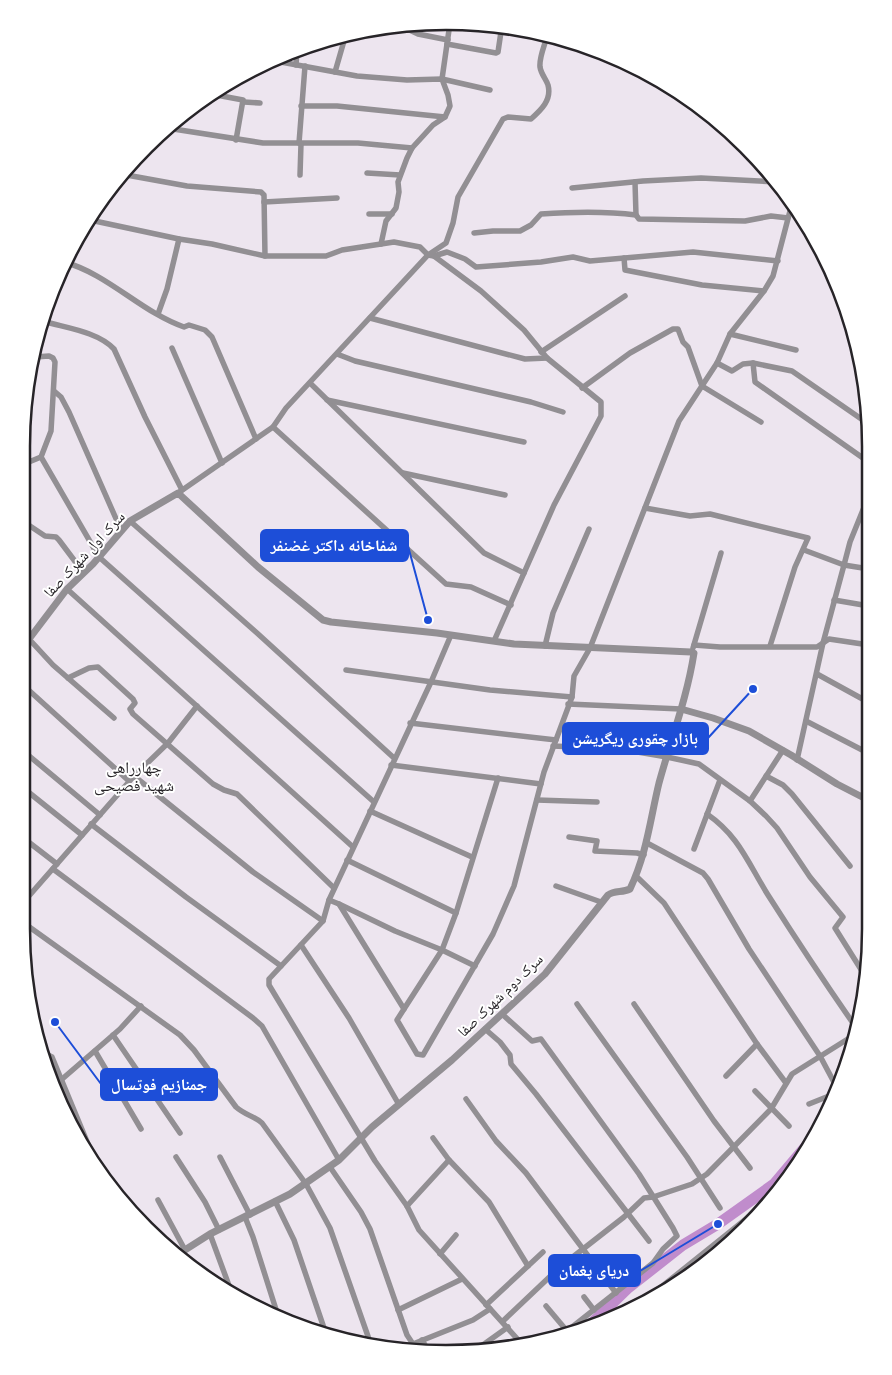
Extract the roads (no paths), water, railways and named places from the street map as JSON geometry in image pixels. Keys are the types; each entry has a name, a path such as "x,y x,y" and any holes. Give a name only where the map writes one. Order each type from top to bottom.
{"street":[{"path":"382,244 386,221 396,208 400,176 412,148 433,125 445,117 450,106 442,79 449,30"},
{"path":"413,32 496,53 498,52 501,34"},
{"path":"180,492 273,427 286,408 370,318 446,242 453,223 458,197 503,119 508,117 532,119 544,108 549,95 548,85 540,70 540,64 545,42"},
{"path":"335,72 343,43"},
{"path":"296,58 296,65"},
{"path":"285,63 357,76 391,79 442,79 490,90"},
{"path":"300,175 301,106 305,66"},
{"path":"222,96 242,99 244,102 260,103"},
{"path":"236,140 244,102"},
{"path":"301,106 337,106 445,117"},
{"path":"176,130 263,143 358,143 412,148"},
{"path":"367,173 400,176"},
{"path":"130,176 187,186 261,192 264,195 265,256"},
{"path":"572,188 702,178 767,181"},
{"path":"635,182 636,215"},
{"path":"264,202 337,198"},
{"path":"474,233 520,231 531,225 541,214 611,212 636,215 639,219 684,221 721,219 745,221 771,216 788,218"},
{"path":"498,778 456,912 442,950 397,1020 418,1054 423,1055 493,934 514,886 541,784 572,697 574,676 590,648 679,421 717,363 730,334 764,291 773,276 790,212"},
{"path":"369,214 392,214"},
{"path":"96,221 265,256 326,256 342,250 394,242 420,247 481,291 524,330 547,358 601,402 601,416 554,504 494,641"},
{"path":"158,314 167,289 179,239"},
{"path":"431,255 447,252 465,259 476,267 541,262 572,257 590,261 693,252 778,260"},
{"path":"624,258 625,270 702,285 764,291"},
{"path":"72,264 106,281 170,322 184,327 189,325 208,332 230,376 256,439"},
{"path":"541,352 625,296"},
{"path":"370,318 525,359 547,358"},
{"path":"49,323 108,342 114,349 180,492 258,567 323,620 514,644 590,648 817,647 829,639 862,644"},
{"path":"582,388 630,353 673,329 678,329 688,347 702,386 761,422"},
{"path":"730,334 796,350"},
{"path":"172,348 222,463"},
{"path":"337,354 355,361 531,402 563,412"},
{"path":"30,462 41,457 51,431 55,362 49,356 40,357"},
{"path":"717,363 732,371 743,364 792,371 861,419"},
{"path":"753,364 755,382 862,457"},
{"path":"310,383 484,553 524,574"},
{"path":"54,391 61,397 69,412 121,530"},
{"path":"327,400 524,442"},
{"path":"273,427 446,584 471,587 511,605"},
{"path":"41,457 99,557 374,802"},
{"path":"401,472 505,496"},
{"name":"سرک اول شهرک صفا","path":"31,637 67,589 99,557 121,530 130,522 180,492"},
{"path":"645,508 690,516 710,514 808,538 795,567 770,646"},
{"path":"797,760 834,600 850,542 862,517"},
{"path":"130,522 257,633 394,758"},
{"path":"30,526 45,536 56,537 83,572"},
{"path":"545,646 553,612 589,529"},
{"path":"804,550 844,565 862,568"},
{"path":"693,648 721,553"},
{"path":"67,589 353,847"},
{"path":"834,600 862,605"},
{"path":"451,635 431,682 334,888 323,921 271,975 269,985 375,1162 406,1206 419,1230 517,1338"},
{"path":"31,637 53,665 114,718"},
{"name":"سرک دوم شهرک صفا","path":"185,1250 210,1234 306,1184 339,1160 398,1103 452,1060 545,974 608,894 625,892 630,889 644,855 659,783 692,667 693,648"},
{"path":"68,678 89,668 98,667 133,699 135,703 130,709 134,714 214,784 224,790 237,794 334,888"},
{"path":"346,670 490,690 572,697"},
{"path":"817,674 862,699"},
{"path":"30,691 129,781"},
{"path":"568,704 681,709 713,718 749,731 862,797"},
{"path":"30,896 129,781 168,743 197,706"},
{"path":"806,721 862,750"},
{"path":"410,724 556,740"},
{"path":"553,746 620,749 667,756 699,764 750,801 777,828 810,877 843,917 835,928 860,967"},
{"path":"750,801 783,750"},
{"path":"30,757 100,815"},
{"path":"391,765 541,784"},
{"path":"134,776 253,872 323,921"},
{"path":"766,776 783,785 792,794 850,866"},
{"path":"694,849 720,780"},
{"path":"30,793 82,835"},
{"path":"537,800 597,802"},
{"path":"370,811 472,857"},
{"path":"707,814 717,820 743,850 768,894 852,1021"},
{"path":"92,824 186,897 281,966"},
{"path":"569,837 597,840 595,851 644,855"},
{"path":"647,843 703,873 749,949 820,1056 833,1080"},
{"path":"30,844 55,866 262,1026 339,1160"},
{"path":"347,860 456,912"},
{"path":"636,876 664,903 786,1083"},
{"path":"556,886 601,902"},
{"path":"329,900 475,966"},
{"path":"339,904 404,1009"},
{"path":"30,927 180,1034 236,1107 244,1114 256,1118 262,1123 306,1184 330,1228 368,1338"},
{"path":"301,945 350,1018 398,1103"},
{"path":"577,1004 720,1208"},
{"path":"634,1004 714,1122 750,1168"},
{"path":"61,1080 113,1035 141,1006"},
{"path":"502,1014 532,1041 541,1039 639,1174 673,1228 676,1236 662,1249 653,1263 574,1325"},
{"path":"485,1029 500,1042 510,1055 511,1064 649,1241"},
{"path":"113,1035 180,1133"},
{"path":"503,1321 560,1267 644,1198 654,1197 692,1184 707,1174 771,1109 792,1074 847,1039"},
{"path":"726,1076 758,1044"},
{"path":"95,1051 141,1129"},
{"path":"50,1056 77,1120"},
{"path":"755,1092 789,1126"},
{"path":"809,1104 826,1097"},
{"path":"466,1099 496,1141 526,1173 616,1293"},
{"path":"433,1138 449,1160 489,1202 528,1266"},
{"path":"176,1157 205,1202 219,1230"},
{"path":"220,1157 247,1216 275,1308"},
{"path":"406,1206 449,1160"},
{"path":"330,1167 361,1212 370,1229 398,1310 412,1343"},
{"path":"158,1200 185,1250"},
{"path":"275,1201 294,1240 323,1327"},
{"path":"210,1234 228,1283"},
{"path":"440,1254 456,1235"},
{"path":"414,1343 473,1320 543,1252"},
{"path":"398,1310 462,1279"},
{"path":"584,1297 594,1310"},
{"path":"546,1306 564,1328"},
{"path":"486,1343 508,1327"},
{"path":"422,1340 424,1344"}],"waterway":[{"path":"600,1315 627,1289 683,1245 718,1224 778,1179"}],"place":[{"name":"شفاخانه داکتر غضنفر","path":"428,620"},
{"name":"بازار چقوری ریگریشن","path":"753,689"},
{"name":"جمنازیم فوتسال","path":"55,1022"},
{"name":"دریای پغمان","path":"718,1224"}],"district":[{"name":"چهارراهی شهید فصیحی","path":"134,776"}]}
